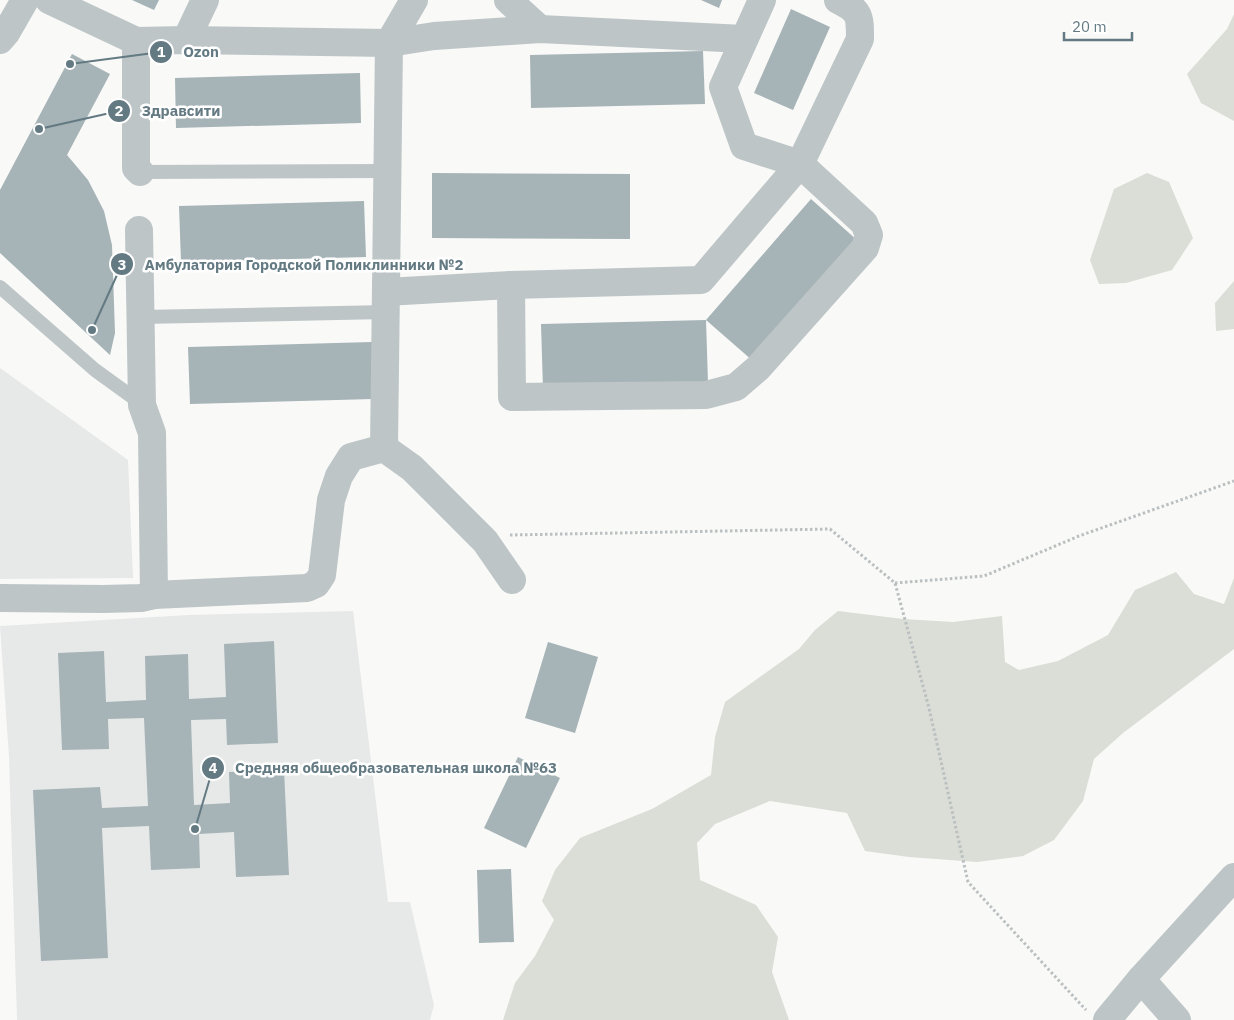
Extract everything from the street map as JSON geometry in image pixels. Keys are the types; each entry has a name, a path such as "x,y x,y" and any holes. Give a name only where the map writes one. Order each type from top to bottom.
{"street":[{"path":"0,40 25,0"},
{"path":"49,0 136,41 389,43 434,36 540,29 744,39"},
{"path":"186,40 204,0"},
{"path":"384,448 389,43 414,0"},
{"path":"508,0 540,29"},
{"path":"511,285 512,397 706,395 736,387 758,368 865,248 869,235 864,223 800,164 744,146 723,88 762,0"},
{"path":"386,302 511,285 700,280 800,164 860,39 860,19 853,7 838,0"},
{"path":"136,41 136,168 140,172"},
{"path":"140,230 142,405 152,433 154,595"},
{"path":"0,598 141,598 154,595 307,588 316,584 322,575 331,500 339,476 351,456 384,448 412,468 480,536 512,580"},
{"path":"1097,1016 1141,979 1234,877"},
{"path":"1141,979 1177,1020"}],"lane":[{"path":"140,172 388,171"},
{"path":"0,287 95,370 142,405"},
{"path":"141,317 386,302"}],"path":[{"path":"895,583 984,576 1080,536 1234,481"},
{"path":"480,536 830,529 895,583 929,708 968,882 1097,1016"}],"shaded area":[{"path":"1234,14 1234,121 1201,103 1187,74 1227,29"},
{"path":"1147,173 1169,182 1193,238 1172,270 1126,283 1099,284 1090,260 1114,189"},
{"path":"1234,281 1234,329 1216,331 1215,303"},
{"path":"0,368 128,460 133,578 0,579"},
{"path":"1176,572 1194,594 1224,604 1234,578 1234,649 1123,733 1094,759 1083,801 1054,840 1023,856 977,862 909,857 865,851 847,813 770,801 715,824 697,843 700,880 756,905 778,937 772,972 789,1020 503,1020 515,983 535,956 554,920 542,901 555,870 580,838 652,809 711,775 715,737 725,702 799,649 815,630 838,611 903,619 953,622 1002,616 1005,662 1019,670 1058,661 1108,635 1135,590"},
{"path":"353,611 388,902 410,902 434,1005 430,1020 17,1020 9,757 0,626 189,615"}],"building":[{"path":"132,0 159,0 154,10"},
{"path":"701,0 722,0 719,8"},
{"path":"791,9 830,27 793,110 754,93"},
{"path":"703,51 705,104 531,108 530,55"},
{"path":"72,54 110,74 67,155 88,180 104,211 112,245 115,333 110,355 0,253 0,190"},
{"path":"360,73 361,123 176,128 175,78"},
{"path":"432,173 630,174 630,239 432,238"},
{"path":"811,199 858,241 753,361 706,320"},
{"path":"364,201 366,257 181,262 179,206"},
{"path":"706,320 708,384 543,389 541,324"},
{"path":"372,342 373,399 190,404 188,347"},
{"path":"274,641 278,743 227,745 226,719 191,720 194,805 230,803 229,772 284,770 289,875 236,877 234,832 199,834 200,868 151,870 149,826 102,828 108,958 41,961 33,790 100,787 102,808 148,806 144,718 108,719 109,749 62,750 58,653 104,651 106,702 146,700 145,656 188,654 189,699 226,697 224,644"},
{"path":"548,642 598,657 575,733 525,718"},
{"path":"518,757 560,778 526,848 484,828"},
{"path":"511,869 514,942 479,943 477,870"}],"place":[{"name":"Ozon","path":"70,64"},
{"name":"Здравсити","path":"39,129"},
{"name":"Амбулатория Городской Поликлинники №2","path":"92,330"},
{"name":"Средняя общеобразовательная школа №63","path":"195,829"}]}
